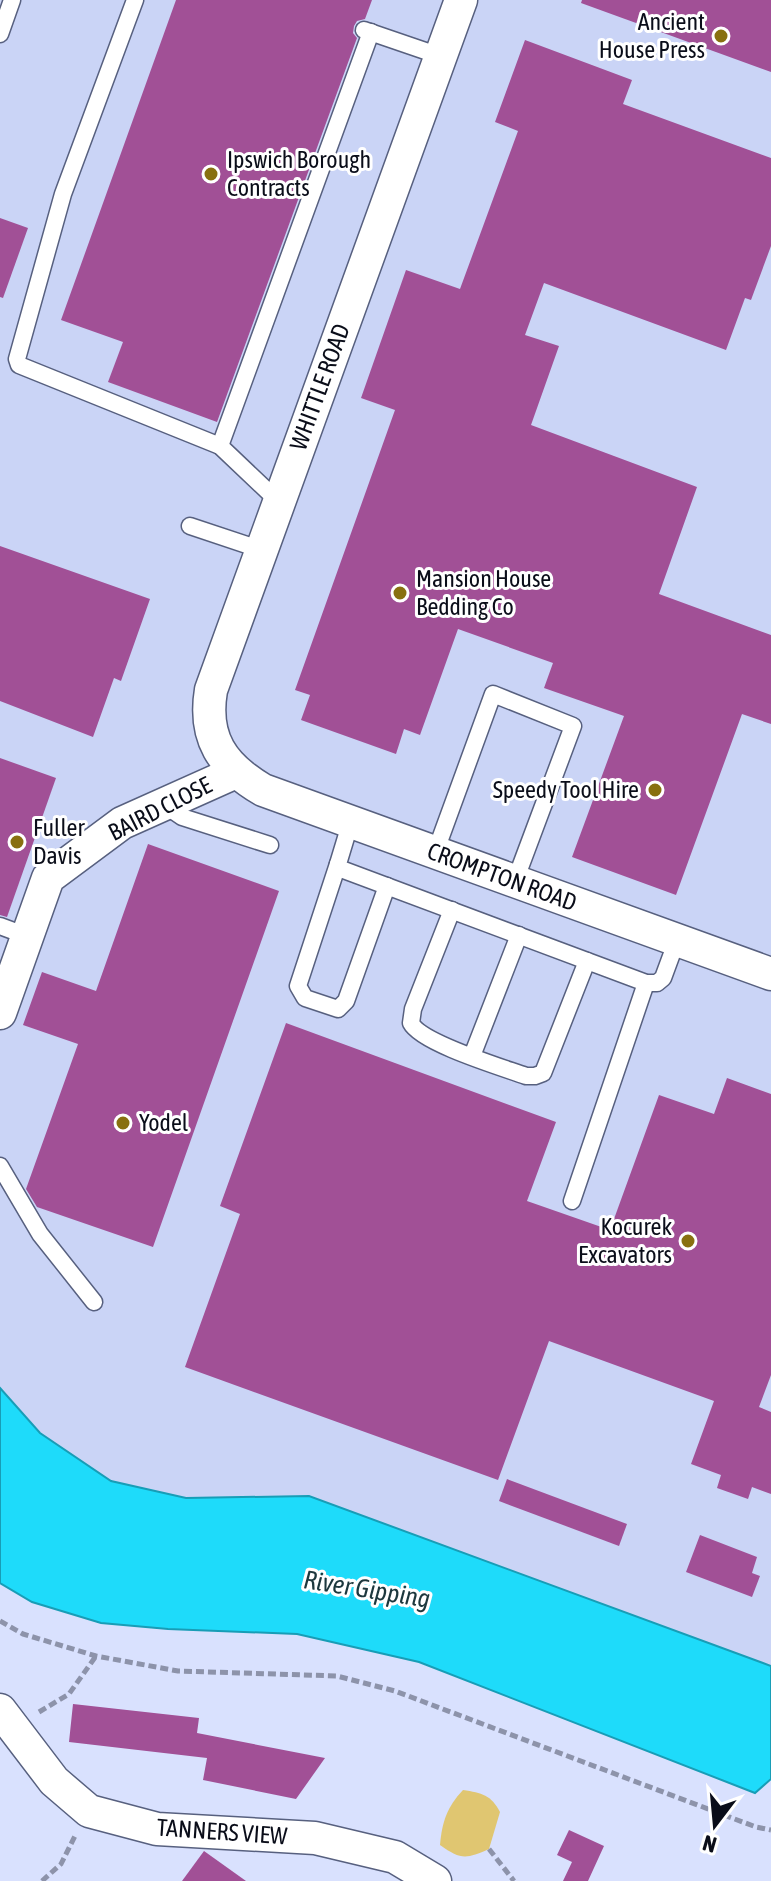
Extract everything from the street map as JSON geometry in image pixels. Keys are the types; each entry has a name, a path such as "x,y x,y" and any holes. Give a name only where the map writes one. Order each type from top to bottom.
{"street":[{"name":"WHITTLE ROAD","path":"236,772 213,739 208,720 211,690 461,0"},
{"name":"BAIRD CLOSE","path":"0,1013 14,931 48,878 122,823 236,772"},
{"name":"CROMPTON ROAD","path":"236,772 263,790 771,974"},
{"name":"TANNERS VIEW","path":"7,1719 54,1781 89,1811 157,1829 315,1838 395,1857 435,1881"}],"lane":[{"path":"0,34 12,0"},
{"path":"135,0 63,194 17,359 19,365 220,446 279,502"},
{"path":"220,446 367,31 440,56"},
{"path":"190,526 262,550"},
{"path":"435,853 493,694 573,726 515,881"},
{"path":"163,804 182,817 270,845"},
{"path":"351,821 298,986 305,998 338,1009 346,1001 387,886"},
{"path":"338,864 341,869 646,983 657,983 663,978 677,940"},
{"path":"452,910 413,1009 411,1023 421,1036 472,1056 526,1076 543,1073 587,961"},
{"path":"472,1056 519,935"},
{"path":"572,1201 646,983"},
{"path":"0,1166 40,1234 94,1302"}],"path":[{"path":"0,1621 23,1634 96,1656 178,1671 337,1676 395,1691 771,1830"},
{"path":"7,1719 69,1694 96,1656"},
{"path":"42,1881 61,1864 89,1811"},
{"path":"489,1849 514,1881"}],"shaded area":[{"path":"0,0 771,0 771,1666 309,1496 186,1498 111,1481 40,1433 0,1388"},
{"path":"463,1790 485,1796 500,1812 489,1849 475,1855 453,1853 440,1845 446,1815"}],"water":[{"name":"River Gipping","path":"0,1388 40,1433 111,1481 186,1498 309,1496 771,1666 771,1779 755,1793 419,1662 297,1634 101,1623 32,1602 0,1583"}],"building":[{"name":"Ipswich Borough Contracts","path":"176,0 372,0 365,19 357,21 354,26 353,33 357,38 217,422 108,382 123,342 61,320"},
{"name":"Ancient House Press","path":"582,0 771,0 771,72 581,3"},
{"path":"525,40 632,80 623,104 771,158 771,246 751,300 745,298 726,350 544,283 525,335 559,346 531,425 697,487 659,594 771,635 771,724 742,714 676,895 572,857 624,716 544,688 553,663 458,629 420,735 404,729 396,754 301,720 310,695 295,690 395,410 361,398 406,270 460,289 518,131 495,122"},
{"path":"0,218 28,228 3,298 0,297"},
{"path":"0,546 150,599 121,681 114,678 93,737 0,701"},
{"name":"Fuller Davis","path":"0,758 56,778 7,917 0,915"},
{"name":"Yodel","path":"148,844 279,891 153,1247 37,1207 26,1189 78,1044 23,1025 42,972 96,991"},
{"path":"286,1023 556,1122 527,1201 610,1230 659,1095 714,1114 727,1078 771,1094 771,1375 759,1407 771,1412 771,1494 752,1487 748,1499 717,1488 721,1475 691,1464 714,1401 549,1341 498,1480 185,1367 240,1214 220,1206"},
{"path":"507,1479 627,1524 619,1546 499,1501"},
{"path":"700,1535 757,1557 752,1573 760,1576 752,1597 686,1572"},
{"path":"73,1704 199,1718 197,1733 325,1758 296,1799 203,1780 207,1758 69,1742"},
{"path":"569,1830 604,1846 588,1881 563,1881 572,1862 557,1855"},
{"path":"204,1851 246,1881 182,1881"}],"place":[{"name":"Ancient House Press","path":"721,36"},
{"name":"Ipswich Borough Contracts","path":"211,174"},
{"name":"Mansion House Bedding Co","path":"400,593"},
{"name":"Speedy Tool Hire","path":"655,790"},
{"name":"Fuller Davis","path":"17,842"},
{"name":"Yodel","path":"123,1123"},
{"name":"Kocurek Excavators","path":"688,1241"}]}
